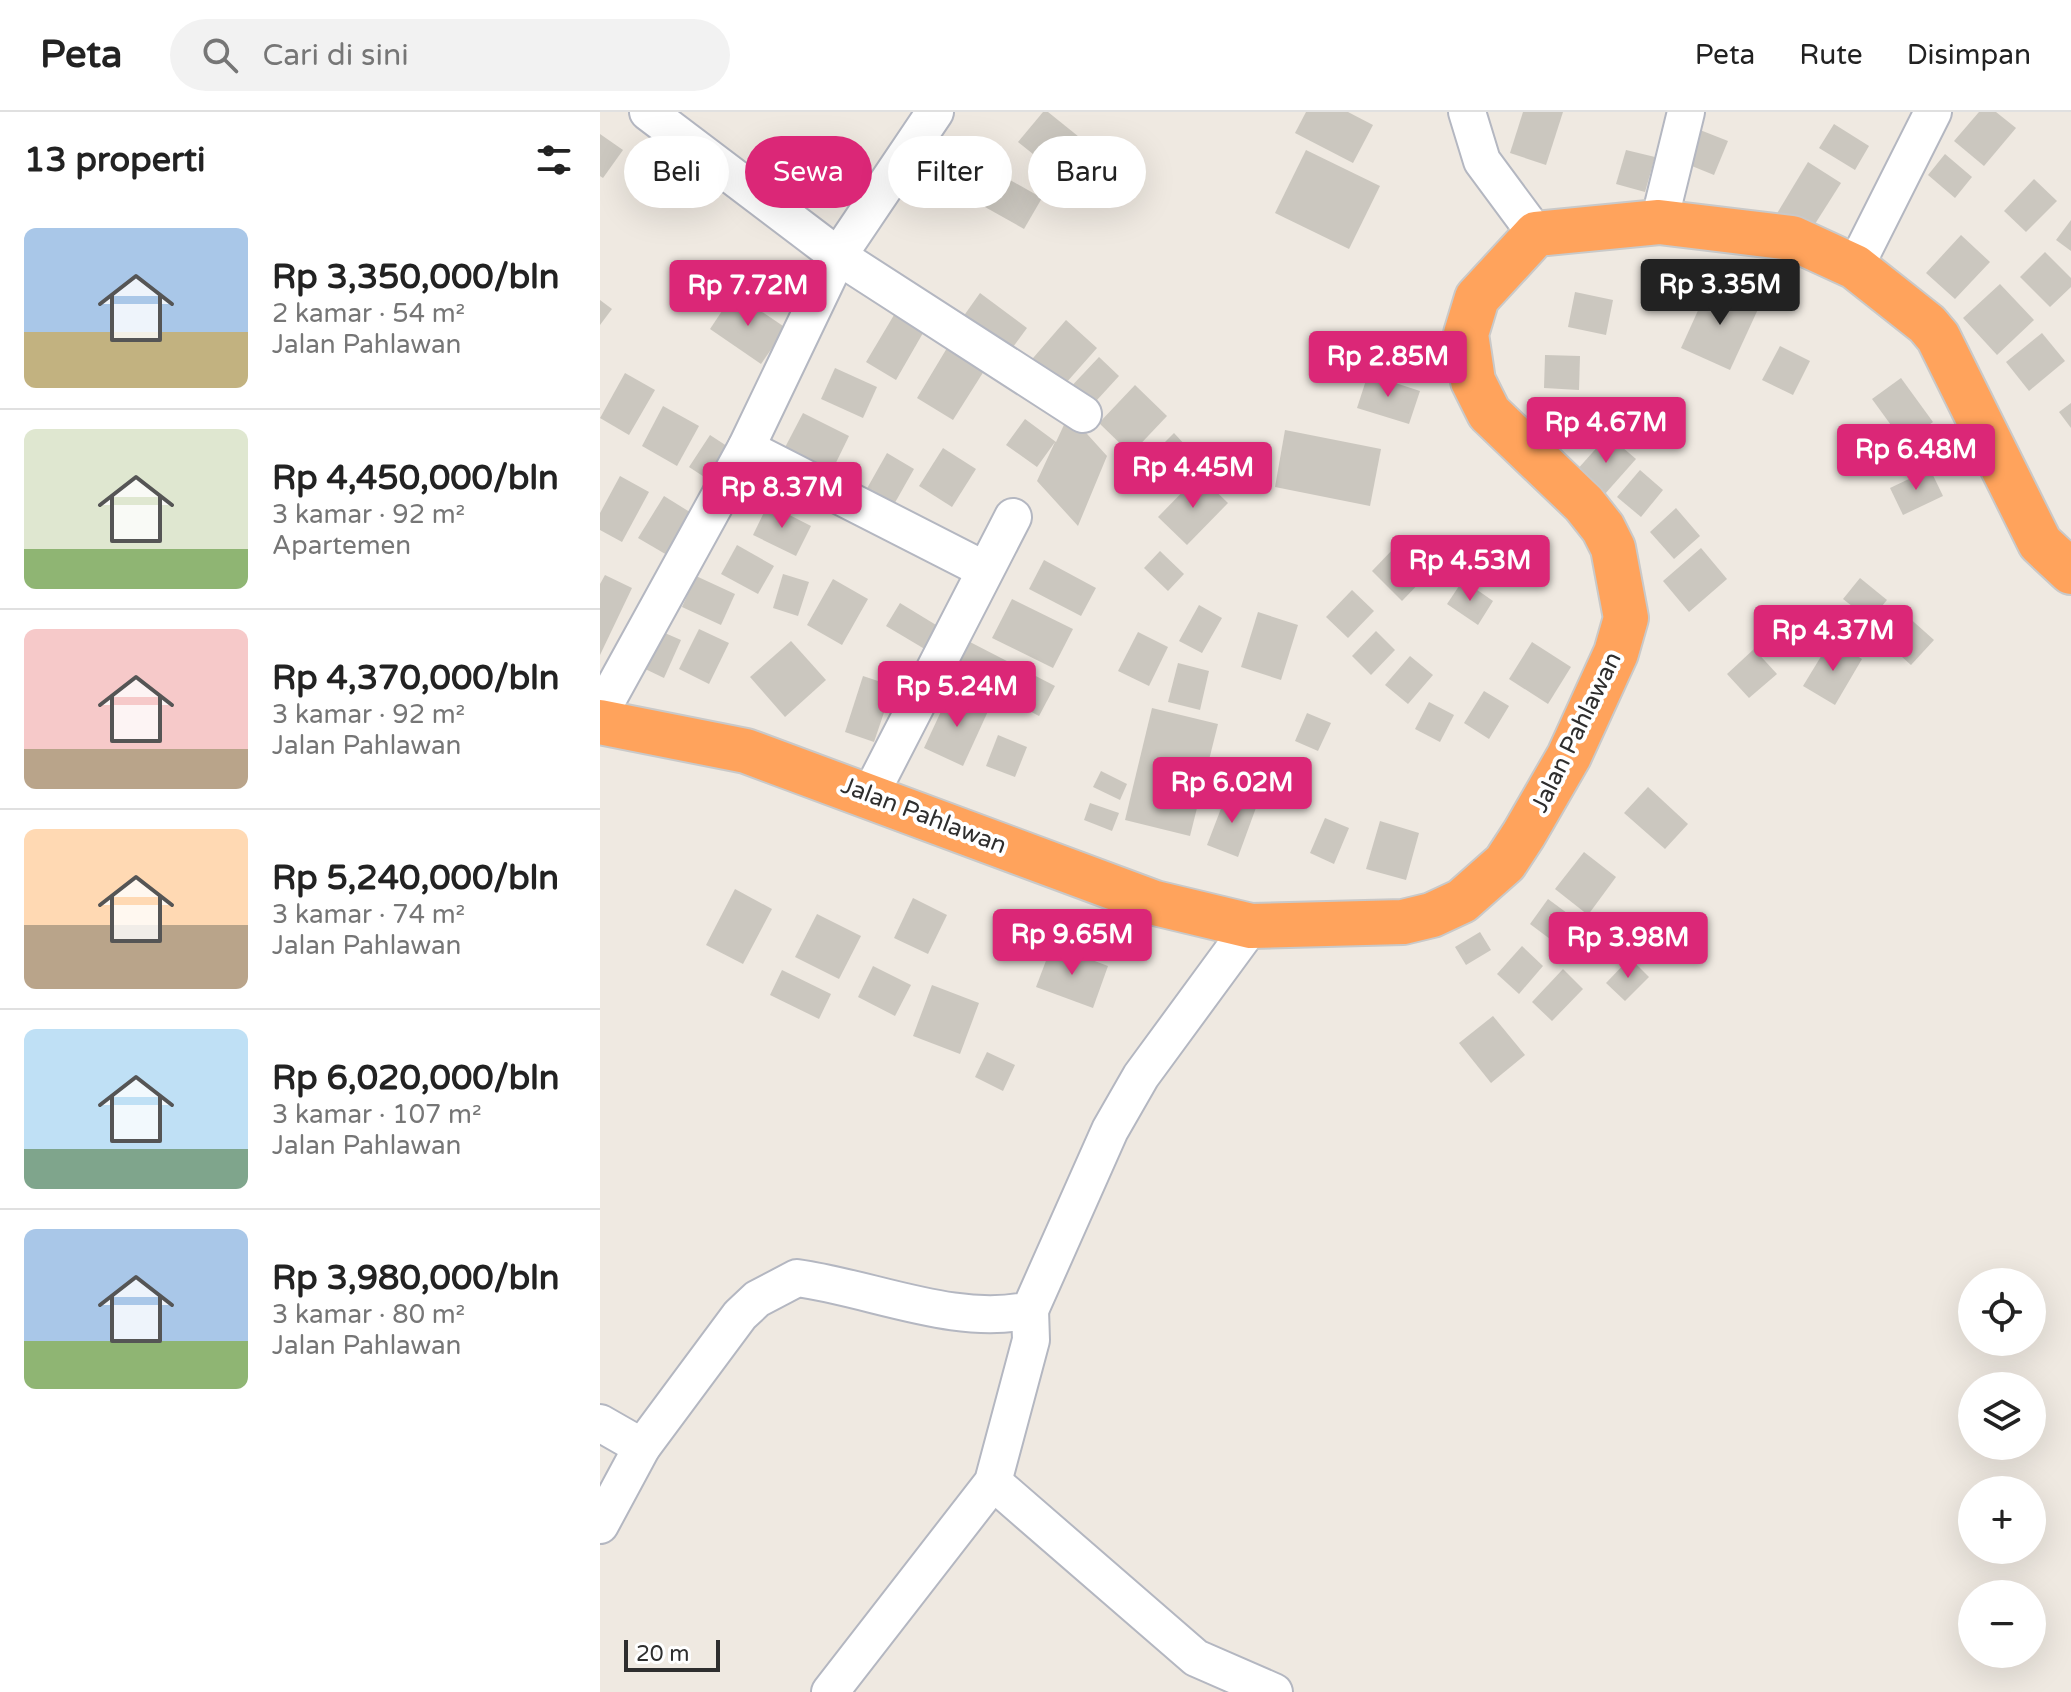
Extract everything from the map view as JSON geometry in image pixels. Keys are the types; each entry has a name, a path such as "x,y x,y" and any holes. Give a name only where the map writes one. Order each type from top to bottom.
{"highway":[{"path":"1536,234 1659,222 1792,238 1855,267 1927,324 1938,337 2040,543 2071,572"},
{"name":"Jalan Pahlawan","path":"600,722 746,751 1155,903 1251,926 1403,922 1432,915 1462,901 1505,863 1524,834 1569,756 1616,653 1626,618 1613,548 1603,528 1584,504 1489,413 1473,381 1466,334 1477,298 1536,234"}],"street":[{"path":"648,112 838,256 1083,414"},
{"path":"600,713 746,448 838,256 935,112"},
{"path":"1467,112 1482,161 1536,234"},
{"path":"1659,222 1686,112"},
{"path":"1855,267 1933,112"},
{"path":"746,448 983,569"},
{"path":"870,795 983,569 1013,517"},
{"path":"830,1692 993,1482 1031,1340 1030,1310 1110,1130 1141,1076 1251,926"},
{"path":"600,1525 642,1447 740,1315 757,1299 797,1278 938,1310 1017,1313 1030,1310"},
{"path":"600,1423 642,1447"},
{"path":"993,1482 1196,1658 1274,1692"}],"building":[{"path":"1043,112 1048,112 1078,136 1028,136 1028,150 1018,142"},
{"path":"1306,112 1348,112 1373,125 1353,163 1295,133"},
{"path":"1523,112 1563,112 1546,165 1510,153"},
{"path":"1979,112 1996,112 2016,128 1984,166 1954,141"},
{"path":"1834,124 1869,146 1855,170 1819,148"},
{"path":"1695,128 1728,141 1714,175 1682,162"},
{"path":"600,134 623,150 603,178 600,176"},
{"path":"1306,150 1380,186 1349,249 1275,213"},
{"path":"1626,150 1655,157 1645,192 1616,184"},
{"path":"1945,154 1972,177 1955,198 1928,175"},
{"path":"1808,162 1841,183 1808,235 1776,215"},
{"path":"2034,179 2057,201 2026,232 2004,211"},
{"path":"1012,181 1028,190 1028,208 1036,208 1024,229 987,208 1012,208"},
{"path":"2071,220 2071,251 2056,240"},
{"path":"1961,235 1990,262 1955,299 1926,273"},
{"path":"2045,252 2071,278 2071,287 2050,307 2020,277"},
{"path":"1710,284 1759,307 1730,370 1681,348"},
{"path":"2000,284 2034,320 1997,355 1963,318"},
{"path":"1575,292 1613,300 1606,335 1568,327"},
{"path":"734,293 786,328 761,364 710,329"},
{"path":"980,293 1027,328 1005,358 958,324"},
{"path":"600,300 612,309 600,325"},
{"path":"894,315 923,333 896,380 866,362"},
{"path":"1066,320 1097,348 1058,392 1027,365"},
{"path":"2042,333 2065,361 2029,391 2006,362"},
{"path":"1780,346 1810,361 1793,395 1762,380"},
{"path":"947,348 984,371 953,420 917,398"},
{"path":"1545,355 1580,356 1579,390 1544,388"},
{"path":"1099,357 1119,376 1086,412 1066,392"},
{"path":"835,368 877,387 863,418 821,399"},
{"path":"625,373 655,390 629,435 600,418"},
{"path":"1368,374 1420,391 1409,424 1357,408"},
{"path":"1901,378 1933,422 1904,443 1872,399"},
{"path":"1135,385 1167,416 1131,454 1099,423"},
{"path":"2071,403 2071,428 2059,412"},
{"path":"663,406 699,426 677,466 642,446"},
{"path":"803,413 849,436 827,481 780,457"},
{"path":"1069,414 1107,456 1078,526 1037,481 1055,442 1037,467 1006,445 1025,419 1056,442"},
{"path":"1285,430 1381,449 1370,506 1275,487"},
{"path":"1174,433 1197,458 1165,489 1149,458"},
{"path":"710,435 736,452 715,484 689,467"},
{"path":"1608,435 1636,459 1604,495 1576,471"},
{"path":"943,448 976,469 952,507 919,486"},
{"path":"887,453 914,469 888,515 861,499"},
{"path":"1930,469 1943,496 1903,515 1890,488"},
{"path":"1640,470 1663,490 1641,517 1617,497"},
{"path":"1199,475 1228,503 1187,545 1158,517"},
{"path":"620,476 649,492 622,542 600,530 600,513"},
{"path":"664,496 693,514 667,555 638,538"},
{"path":"768,504 811,526 796,556 753,535"},
{"path":"1676,508 1700,536 1674,559 1650,532"},
{"path":"737,545 774,566 758,594 721,574"},
{"path":"1396,546 1426,576 1402,601 1372,571"},
{"path":"1701,548 1727,579 1689,612 1663,581"},
{"path":"1160,551 1184,574 1168,591 1144,568"},
{"path":"1044,560 1096,588 1081,616 1029,589"},
{"path":"783,574 809,582 798,616 773,608"},
{"path":"605,575 632,588 600,655 600,584"},
{"path":"696,576 735,594 721,625 682,607"},
{"path":"1860,578 1887,600 1870,620 1843,599"},
{"path":"833,579 868,599 842,645 807,625"},
{"path":"1463,580 1493,601 1478,625 1447,604"},
{"path":"1352,590 1374,611 1348,638 1326,617"},
{"path":"1012,599 1073,629 1053,668 992,638"},
{"path":"900,603 941,628 928,651 886,626"},
{"path":"1199,605 1222,618 1202,653 1179,641"},
{"path":"1258,612 1298,625 1281,680 1241,667"},
{"path":"1906,615 1934,640 1911,665 1882,639"},
{"path":"699,629 729,643 709,684 679,669"},
{"path":"658,630 681,640 664,678 641,667"},
{"path":"1376,631 1395,650 1371,675 1352,656"},
{"path":"1138,632 1168,647 1149,686 1118,671"},
{"path":"1831,640 1862,659 1835,705 1803,686"},
{"path":"791,641 826,680 785,717 750,677"},
{"path":"970,642 1055,686 1039,716 954,672"},
{"path":"1532,642 1571,667 1548,704 1509,679"},
{"path":"1754,649 1777,674 1749,698 1727,674"},
{"path":"1410,656 1433,675 1408,704 1385,685"},
{"path":"1178,663 1209,671 1200,710 1168,702"},
{"path":"863,676 893,686 874,742 845,732"},
{"path":"1484,691 1509,706 1489,739 1464,723"},
{"path":"950,692 989,709 963,766 924,748"},
{"path":"1429,702 1454,715 1440,742 1415,729"},
{"path":"1152,708 1218,724 1190,836 1125,820"},
{"path":"1307,713 1331,723 1318,751 1295,741"},
{"path":"998,735 1027,747 1015,777 986,766"},
{"path":"1101,771 1127,784 1120,800 1093,787"},
{"path":"1648,787 1688,824 1665,849 1624,813"},
{"path":"1227,793 1257,805 1238,857 1207,845"},
{"path":"1090,803 1119,813 1112,831 1084,820"},
{"path":"1325,818 1349,828 1334,864 1310,853"},
{"path":"1380,821 1419,833 1406,880 1366,869"},
{"path":"1584,852 1616,877 1588,915 1555,889"},
{"path":"735,889 772,909 743,964 706,945"},
{"path":"913,898 947,915 928,954 894,938"},
{"path":"1548,899 1571,916 1554,942 1530,924"},
{"path":"817,914 861,936 839,979 795,957"},
{"path":"1480,932 1491,950 1466,965 1455,947"},
{"path":"1052,945 1108,966 1093,1008 1036,987"},
{"path":"1522,946 1543,966 1519,994 1497,974"},
{"path":"1630,958 1649,977 1625,1001 1606,983"},
{"path":"873,966 911,985 895,1016 858,997"},
{"path":"1563,969 1583,989 1552,1021 1532,1002"},
{"path":"782,970 831,994 819,1019 770,995"},
{"path":"932,985 979,1003 960,1054 913,1036"},
{"path":"1493,1016 1525,1055 1491,1083 1459,1043"},
{"path":"987,1052 1015,1065 1003,1091 975,1077"}]}
